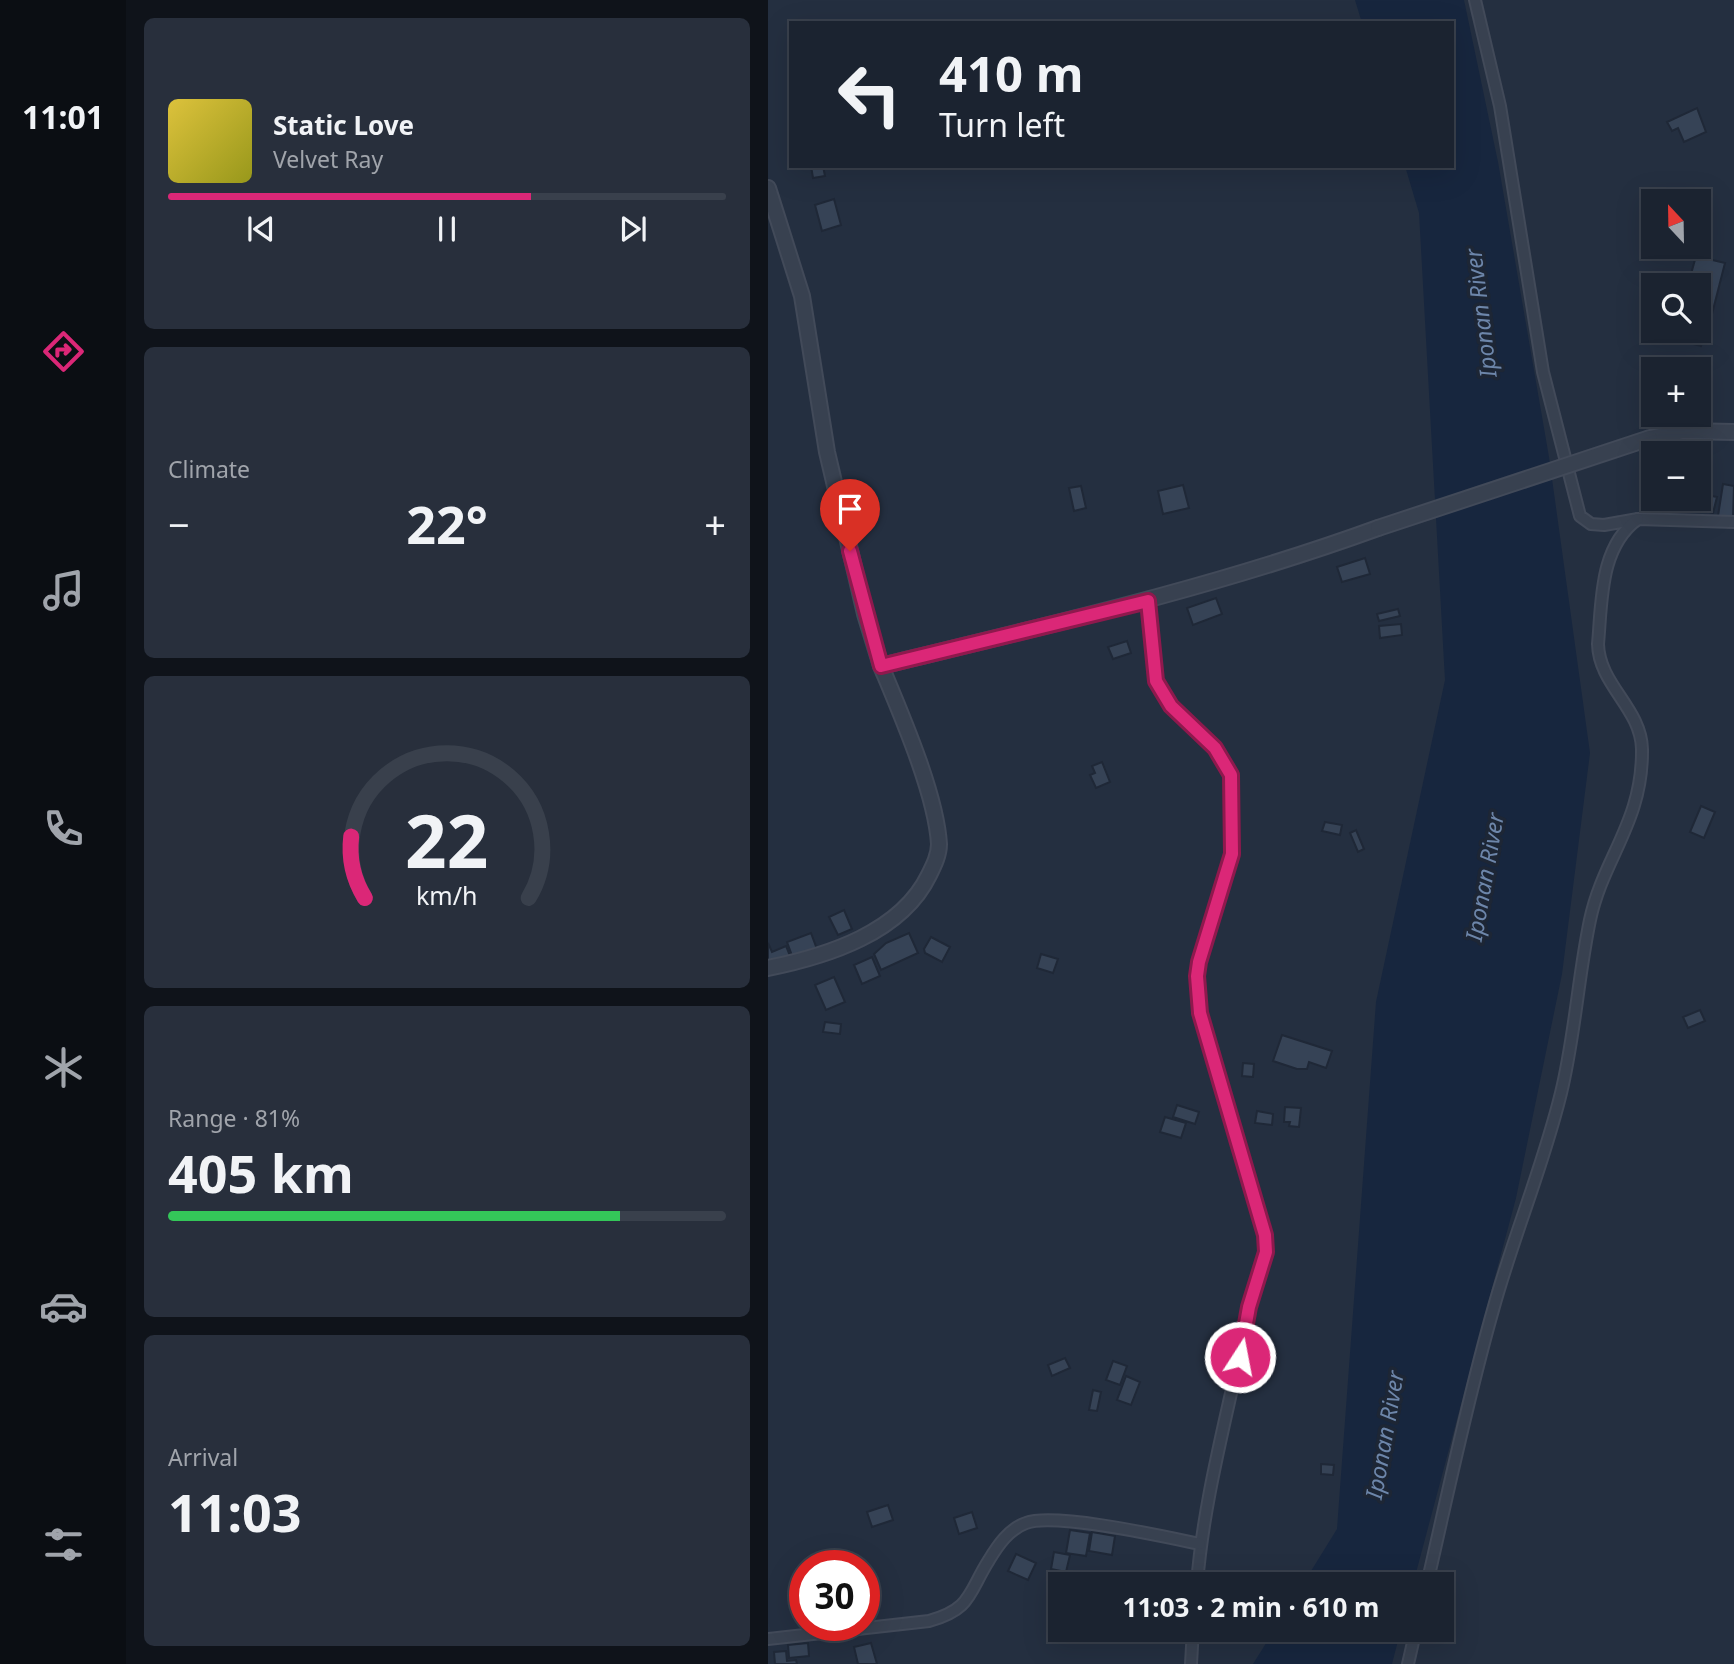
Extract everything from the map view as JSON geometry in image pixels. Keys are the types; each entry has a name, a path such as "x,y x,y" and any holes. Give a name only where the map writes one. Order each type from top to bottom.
{"street":[{"path":"1475,0 1500,106 1543,372 1580,516 1592,524 1604,525 1638,519 1734,522"},
{"path":"768,188 802,296 828,452 865,614 881,666 907,728 935,818 939,847 936,861 914,901 879,929 802,961 768,968"},
{"path":"881,666 1148,601 1314,551 1378,527 1650,438 1683,431 1734,432"},
{"path":"1430,1572 1493,1308 1547,1146 1562,1090 1593,909 1634,811 1640,788 1640,730 1605,673 1598,644 1609,559 1624,529 1638,519"},
{"path":"1148,601 1156,681 1171,706 1215,748 1231,775 1232,854 1197,976 1200,1013 1265,1235 1266,1252 1249,1307 1200,1544 1198,1572"},
{"path":"768,1639 945,1617 964,1606 988,1561 1006,1536 1028,1522 1088,1525 1200,1544"},
{"path":"1190,1664 1192,1642"},
{"path":"1408,1664 1413,1642"}],"water":[{"name":"Iponan River","path":"1355,0 1464,0 1498,162 1549,457 1590,753 1562,974 1516,1198 1416,1572 1310,1572 1337,1529 1376,1002 1445,680 1419,213 1406,168 1454,168 1454,21 1361,21"},
{"path":"1267,1642 1398,1642 1392,1664 1253,1664"}],"building":[{"path":"1697,108 1706,132 1684,142 1678,128 1672,131 1667,122"},
{"path":"811,168 823,168 825,176 813,178"},
{"path":"834,199 841,225 822,231 815,205"},
{"path":"1695,259 1725,263 1712,314 1711,273 1691,273"},
{"path":"1723,484 1734,486 1733,518 1718,516"},
{"path":"1183,485 1189,508 1163,514 1158,491"},
{"path":"1081,486 1086,508 1074,511 1069,488"},
{"path":"1711,496 1717,497 1713,513 1706,511 1711,511"},
{"path":"1365,558 1370,574 1342,582 1337,567"},
{"path":"1216,598 1222,614 1193,625 1187,608"},
{"path":"1398,609 1400,616 1379,621 1377,614"},
{"path":"1401,624 1402,635 1380,638 1379,626"},
{"path":"1127,641 1131,653 1113,659 1108,647"},
{"path":"1102,762 1110,782 1096,788 1090,775 1095,773 1092,766"},
{"path":"1701,806 1715,812 1704,838 1690,832"},
{"path":"1325,822 1342,825 1340,835 1322,831"},
{"path":"1356,830 1364,849 1358,852 1350,833"},
{"path":"844,910 852,929 838,935 829,917"},
{"path":"811,933 818,952 794,961 787,942"},
{"path":"909,933 918,953 881,970 874,954 886,943"},
{"path":"931,937 950,947 942,962 925,953 924,949"},
{"path":"768,943 772,952 786,946 790,956 768,965"},
{"path":"1041,954 1058,959 1053,973 1037,968"},
{"path":"872,957 880,976 862,984 854,965"},
{"path":"834,977 845,1002 826,1010 815,985"},
{"path":"1700,1010 1705,1021 1688,1028 1683,1017"},
{"path":"825,1022 841,1024 840,1034 823,1032"},
{"path":"1282,1035 1332,1051 1326,1068 1309,1062 1307,1069 1297,1069 1273,1061"},
{"path":"1243,1063 1254,1064 1253,1077 1242,1076"},
{"path":"1177,1105 1199,1112 1195,1124 1173,1117"},
{"path":"1285,1107 1301,1108 1299,1127 1289,1126 1290,1122 1284,1122"},
{"path":"1257,1111 1273,1114 1272,1125 1255,1123"},
{"path":"1165,1117 1186,1123 1181,1138 1160,1132"},
{"path":"1065,1358 1070,1368 1052,1376 1048,1365"},
{"path":"1113,1361 1127,1366 1120,1385 1106,1380"},
{"path":"1126,1376 1140,1382 1131,1405 1117,1400"},
{"path":"1093,1390 1101,1392 1097,1411 1089,1410"},
{"path":"1321,1464 1334,1465 1333,1475 1321,1474"},
{"path":"888,1505 893,1520 872,1527 867,1512"},
{"path":"972,1512 977,1528 959,1534 954,1518"},
{"path":"1070,1530 1090,1533 1086,1556 1066,1553"},
{"path":"1092,1532 1115,1536 1112,1555 1089,1551"},
{"path":"1054,1552 1070,1555 1066,1572 1051,1569"},
{"path":"1016,1554 1036,1563 1028,1580 1008,1571"},
{"path":"808,1643 809,1656 789,1658 788,1645"},
{"path":"871,1643 877,1664 858,1664 854,1647"},
{"path":"786,1651 787,1661 796,1660 797,1664 775,1664 774,1652"}],"route":[{"path":"850,551 881,666 1148,601 1156,681 1171,706 1215,748 1231,775 1234,828 1232,854 1197,976 1200,1013 1265,1235 1266,1252 1249,1307 1240,1357"}]}
